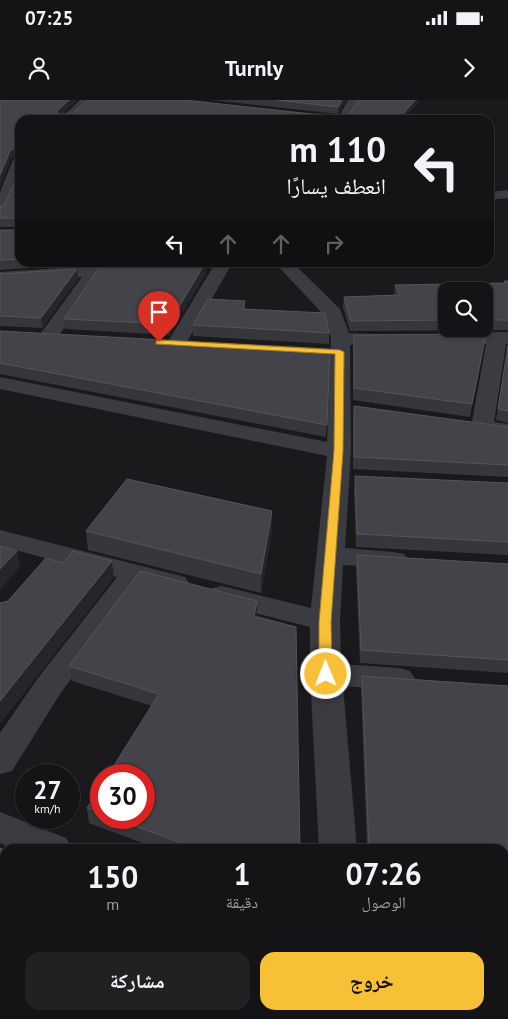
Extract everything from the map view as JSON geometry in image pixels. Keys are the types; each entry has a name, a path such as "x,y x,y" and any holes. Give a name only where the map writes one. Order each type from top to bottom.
{"street":[{"path":"70,115 87,100"},
{"path":"343,115 354,100"},
{"path":"0,210 15,162"},
{"path":"494,195 508,194"},
{"path":"0,277 98,267"},
{"path":"68,338 38,336 98,267"},
{"path":"157,342 187,344 223,267"},
{"path":"287,267 334,312 334,348 349,408 338,451 346,478 330,556 325,622 326,674 338,844"},
{"path":"334,348 414,339 503,338 472,426 508,431"},
{"path":"0,383 338,451"},
{"path":"0,538 325,622"},
{"path":"33,574 52,551"},
{"path":"330,556 419,561"},
{"path":"0,761 49,686 135,572"},
{"path":"326,674 431,681"},
{"path":"0,827 41,844"}],"building":[{"path":"0,100 69,100 57,111 57,114 72,114 88,100 184,100 312,114 349,115 15,115 15,148 10,151 0,175"},
{"path":"276,100 342,100 338,107"},
{"path":"358,100 415,100 402,115 349,115"},
{"path":"15,182 15,218 0,218 0,206 4,206"},
{"path":"0,230 15,230 15,259 0,260"},
{"path":"100,267 203,267 169,324 64,319"},
{"path":"77,269 41,318 0,316 0,274"},
{"path":"504,281 508,281 508,320 493,320 493,283 506,283"},
{"path":"438,284 438,320 351,321 344,297 400,295 395,285"},
{"path":"208,299 245,301 243,309 325,313 329,333 193,325"},
{"path":"0,331 330,349 327,425 0,363"},
{"path":"438,334 438,337 485,337 472,404 354,388 354,335"},
{"path":"508,345 508,411 498,409"},
{"path":"354,406 508,427 508,465 354,457"},
{"path":"355,476 508,483 508,542 357,534"},
{"path":"127,479 272,511 261,574 86,531"},
{"path":"0,546 17,551 0,569"},
{"path":"73,551 112,561 0,701 0,603 8,601 46,558 63,563"},
{"path":"357,555 508,564 508,660 361,650"},
{"path":"140,571 257,601 254,616 296,627 300,844 184,844 143,829 155,829 155,764 115,764 159,694 69,666"},
{"path":"362,676 508,686 508,844 369,844"}],"route":[{"path":"159,342 340,352 338,451 325,622 326,674"}]}
